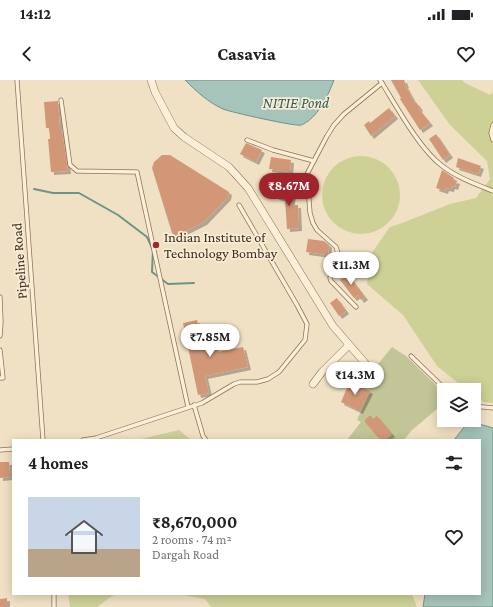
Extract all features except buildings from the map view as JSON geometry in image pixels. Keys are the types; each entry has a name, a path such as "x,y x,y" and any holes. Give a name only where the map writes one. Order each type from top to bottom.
{"street":[{"path":"151,80 155,92 174,128 184,137 229,167 248,188 333,326 365,363"},
{"path":"313,384 322,372 349,345"}],"lane":[{"name":"Pipeline Road","path":"17,80 43,439"},
{"path":"356,307 330,278 338,254 336,247 317,230 313,223 310,213 307,174 334,125 344,114 381,82 420,143 440,165 473,184 493,191"},
{"path":"60,100 70,165 73,169 77,171 137,172 188,408"},
{"path":"493,125 491,133 493,140"},
{"path":"246,140 273,150 314,161"},
{"path":"90,439 202,403 234,384 240,382 257,382 268,379 279,372 304,340 307,324 239,205"},
{"path":"0,296 0,336"},
{"path":"0,350 3,378 0,378"},
{"path":"411,356 439,383"},
{"path":"194,405 205,439"},
{"path":"481,407 493,408"},
{"path":"0,450 12,448"},
{"path":"54,595 54,607"}],"green space":[{"path":"418,80 462,80 465,83 490,95 493,92 493,403 481,400 481,383 458,383 437,366 403,315 367,284 371,254 390,227 450,204 476,198 490,179 487,161 450,125"},
{"path":"353,156 369,156 383,162 394,173 400,187 400,203 394,217 383,228 369,234 353,234 339,228 328,217 322,203 322,187 328,173 339,162"},
{"path":"392,347 406,356 437,386 437,409 411,431 405,439 348,439 361,422 357,420 370,391 360,386"},
{"path":"179,430 190,439 141,439"},
{"path":"68,595 116,595 112,596 97,607 70,607"},
{"path":"183,595 412,595 417,607 211,607 205,599"}],"water":[{"name":"NITIE Pond","path":"185,80 334,80 329,93 317,112 307,122 297,125 263,119 223,109 208,100"},
{"path":"481,424 493,428 493,607 423,607 425,595 481,595 481,439 455,439 464,427 481,427"}],"waterway":[{"path":"34,189 53,193 79,193 118,215 147,237 153,250 152,272 168,284 194,283"}],"place":[{"name":"Indian Institute of Technology Bombay","path":"156,245"}]}
